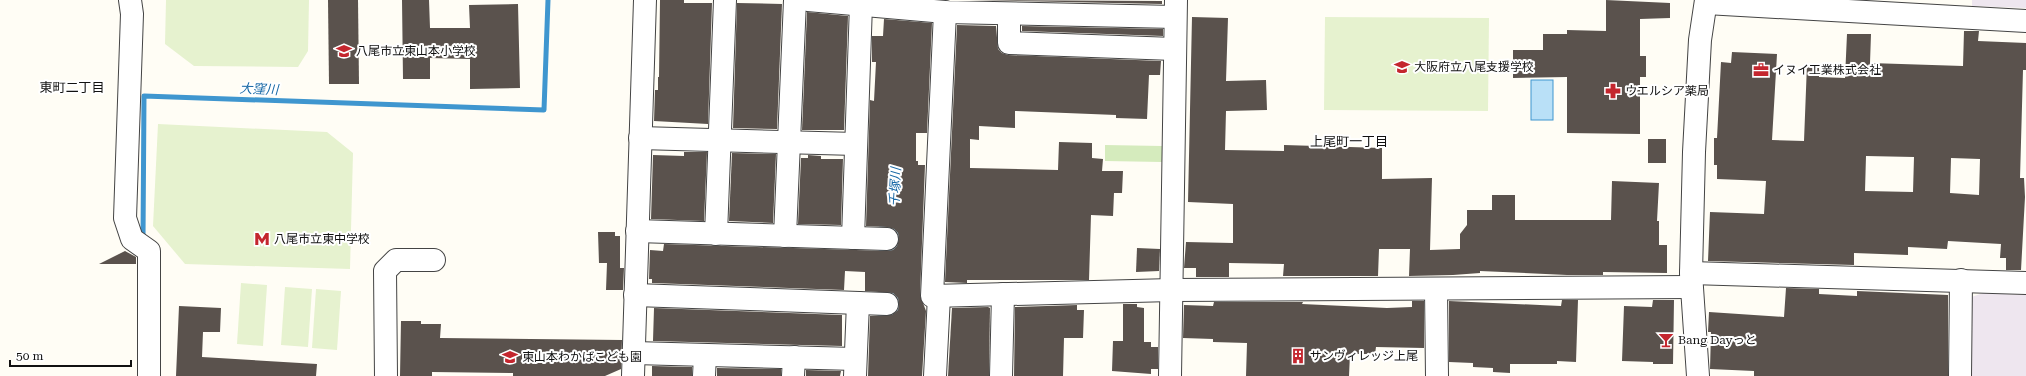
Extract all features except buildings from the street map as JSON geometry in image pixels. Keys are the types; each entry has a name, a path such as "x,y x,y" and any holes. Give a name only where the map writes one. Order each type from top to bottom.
{"street":[{"path":"130,0 132,14 125,218 132,239 149,251 149,376"},
{"path":"633,376 645,0"},
{"path":"716,234 725,0"},
{"path":"785,236 795,0"},
{"path":"808,0 934,7 1009,14 1106,15 1132,8 1175,8 1170,376"},
{"path":"1698,376 1691,280 1694,152 1700,40 1706,1 2026,21"},
{"path":"853,238 856,144 867,3"},
{"path":"934,7 932,296 1172,290 1436,289 1691,280 1961,280 2026,283"},
{"path":"1009,14 1009,43 1174,49"},
{"path":"1106,15 1106,47"},
{"path":"640,138 720,139 856,144"},
{"path":"637,231 887,239"},
{"path":"386,376 385,271 396,260 434,260"},
{"path":"1960,376 1961,280"},
{"path":"1436,289 1437,376"},
{"path":"1001,376 1003,294"},
{"path":"635,295 887,304"},
{"path":"935,376 939,296"},
{"path":"634,353 704,365 855,368 858,303"}],"shaded area":[{"path":"1972,0 2026,0 2026,8 1972,6"},
{"path":"1983,293 2026,295 2026,376 1967,376 1966,299"}],"green space":[{"path":"166,0 309,0 308,51 298,67 194,66 165,44"},
{"path":"1325,17 1489,18 1488,111 1324,110"},
{"path":"158,124 327,132 353,153 350,269 185,264 153,226"},
{"path":"1105,145 1162,146 1162,162 1105,161"},
{"path":"241,283 267,285 263,346 237,344"},
{"path":"285,287 312,289 308,347 281,345"},
{"path":"316,289 341,291 337,350 312,348"}],"water":[{"path":"1531,80 1553,80 1553,120 1531,120"}],"waterway":[{"name":"大窪川","path":"143,239 144,96 544,110 548,0"},
{"name":"千塚川","path":"891,376 894,209"}],"place":[{"name":"八尾市立東山本小学校","path":"344,51"},
{"name":"大阪府立八尾支援学校","path":"1402,67"},
{"name":"イヌイ工業株式会社","path":"1761,70"},
{"name":"ウエルシア薬局","path":"1613,91"},
{"name":"八尾市立東中学校","path":"262,239"},
{"name":"Bang Dayっと","path":"1666,340"},
{"name":"サンヴィレッジ上尾","path":"1298,356"},
{"name":"東山本わかばこども園","path":"510,357"}],"district":[{"name":"東町二丁目","path":"72,87"},
{"name":"上尾町一丁目","path":"1349,141"}]}
